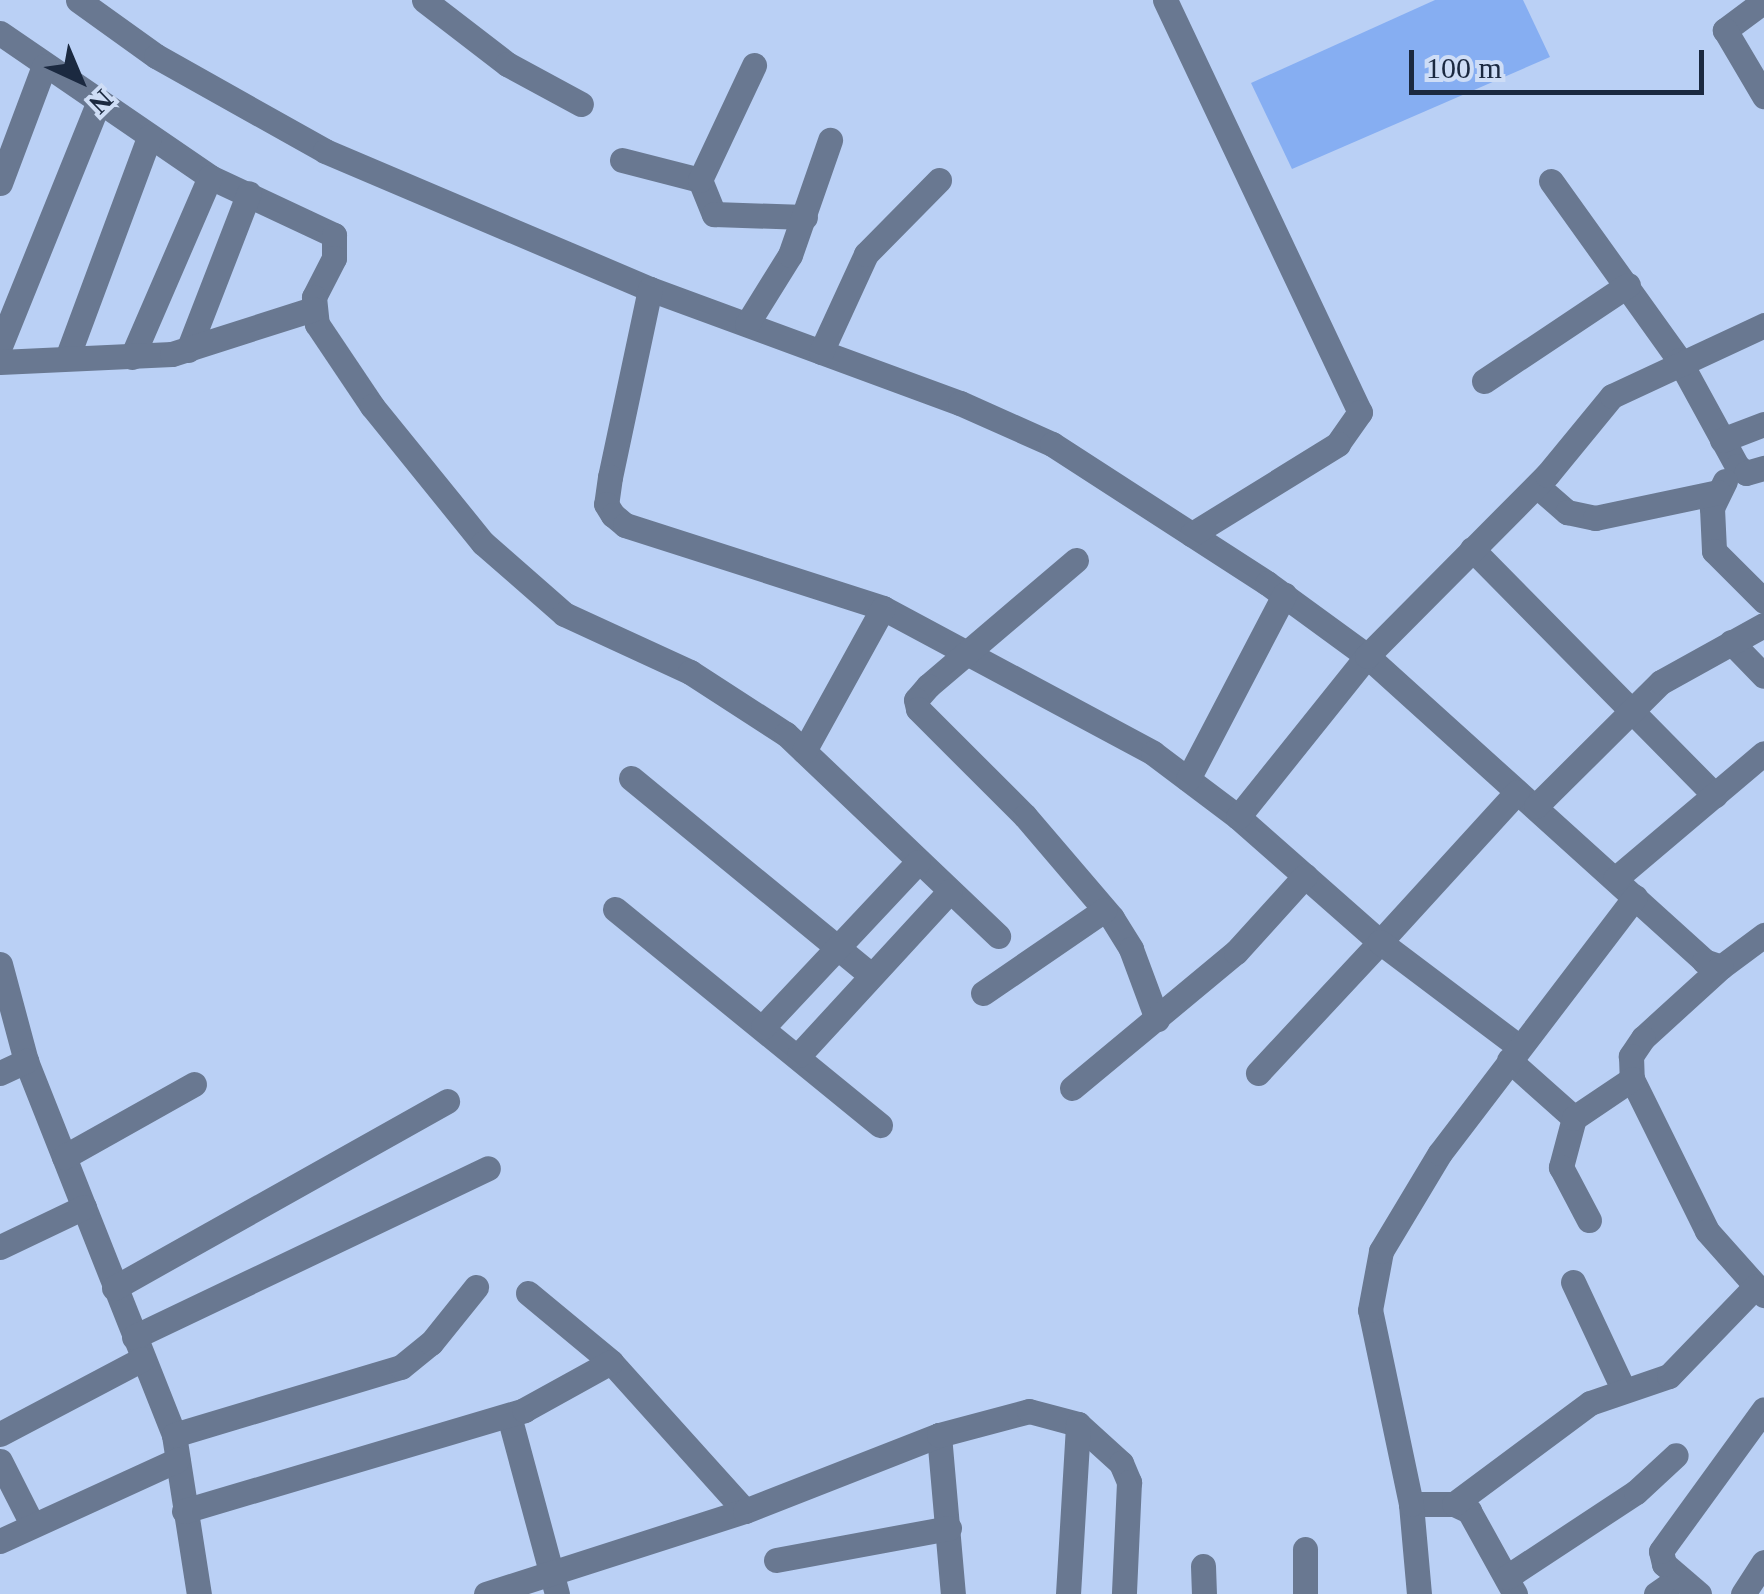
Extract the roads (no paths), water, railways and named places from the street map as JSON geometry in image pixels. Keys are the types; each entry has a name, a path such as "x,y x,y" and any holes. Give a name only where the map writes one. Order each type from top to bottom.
{"street":[{"path":"78,0 156,56 325,150 650,289 1008,422 1192,534 1284,594 1367,656 1704,960 1722,968"},
{"path":"424,0 507,64 581,104"},
{"path":"1165,0 1360,412 1338,444 1192,534"},
{"path":"1764,0 1725,30 1764,96"},
{"path":"0,33 210,177 334,234 334,258 313,310"},
{"path":"754,65 700,180 714,214 804,217"},
{"path":"0,184 44,66"},
{"path":"0,346 98,103"},
{"path":"67,358 150,136"},
{"path":"747,324 790,256 830,140"},
{"path":"622,160 700,180"},
{"path":"132,357 210,177"},
{"path":"821,352 866,254 939,180"},
{"path":"1551,180 1679,360 1736,466 1746,473 1764,468"},
{"path":"188,350 249,194"},
{"path":"1484,381 1628,285"},
{"path":"650,289 608,490 613,515 625,525 883,608 1153,753 1238,817 1514,1053 1574,1118"},
{"path":"0,362 132,357 188,350 313,310"},
{"path":"313,310 372,406 483,542 526,582 598,634 690,672 804,750 998,936"},
{"path":"1238,817 1367,656 1537,486 1612,396 1679,360 1764,325"},
{"path":"1722,440 1764,424"},
{"path":"1736,466 1718,492 1714,551 1764,601"},
{"path":"1537,486 1567,512 1594,518 1718,492"},
{"path":"1472,549 1715,795"},
{"path":"1076,560 916,700 918,710 1025,816 1104,910 1131,949 1157,1019"},
{"path":"1188,779 1284,594"},
{"path":"804,750 883,608"},
{"path":"1258,1072 1380,942 1526,799 1630,707 1680,667 1764,625"},
{"path":"1731,642 1764,676"},
{"path":"1419,1594 1410,1504 1370,1310 1372,1283 1402,1210 1625,888 1715,795 1764,753"},
{"path":"630,778 871,975"},
{"path":"763,1027 834,945 918,862"},
{"path":"1072,1088 1236,952 1305,876"},
{"path":"799,1056 949,892"},
{"path":"615,909 880,1125"},
{"path":"983,993 1104,910"},
{"path":"1454,1504 1590,1403 1668,1376 1759,1291 1707,1231 1632,1079 1631,1056 1642,1038 1764,936"},
{"path":"0,964 26,1061 175,1448 198,1594"},
{"path":"0,1074 26,1061"},
{"path":"1589,1220 1561,1168 1574,1118 1632,1079"},
{"path":"64,1157 194,1084"},
{"path":"114,1288 447,1100"},
{"path":"0,1434 138,1348 488,1168"},
{"path":"0,1246 84,1207"},
{"path":"1572,1282 1624,1391"},
{"path":"0,1540 175,1448 402,1367 431,1343 476,1286"},
{"path":"528,1293 611,1362 745,1511"},
{"path":"184,1512 509,1416 611,1362"},
{"path":"486,1594 553,1585 939,1435 1029,1410 1078,1424 1109,1446 1129,1482 1124,1594"},
{"path":"1689,1586 1664,1564 1661,1550 1764,1410"},
{"path":"509,1416 553,1585"},
{"path":"1068,1594 1078,1424"},
{"path":"939,1435 953,1594"},
{"path":"1410,1504 1454,1504 1480,1523 1511,1586 1636,1492 1676,1454"},
{"path":"0,1461 32,1524"},
{"path":"776,1560 948,1528"},
{"path":"1306,1550 1306,1594"},
{"path":"1742,1594 1764,1562"},
{"path":"1203,1566 1204,1594"},
{"path":"1656,1594 1689,1586"}]}
